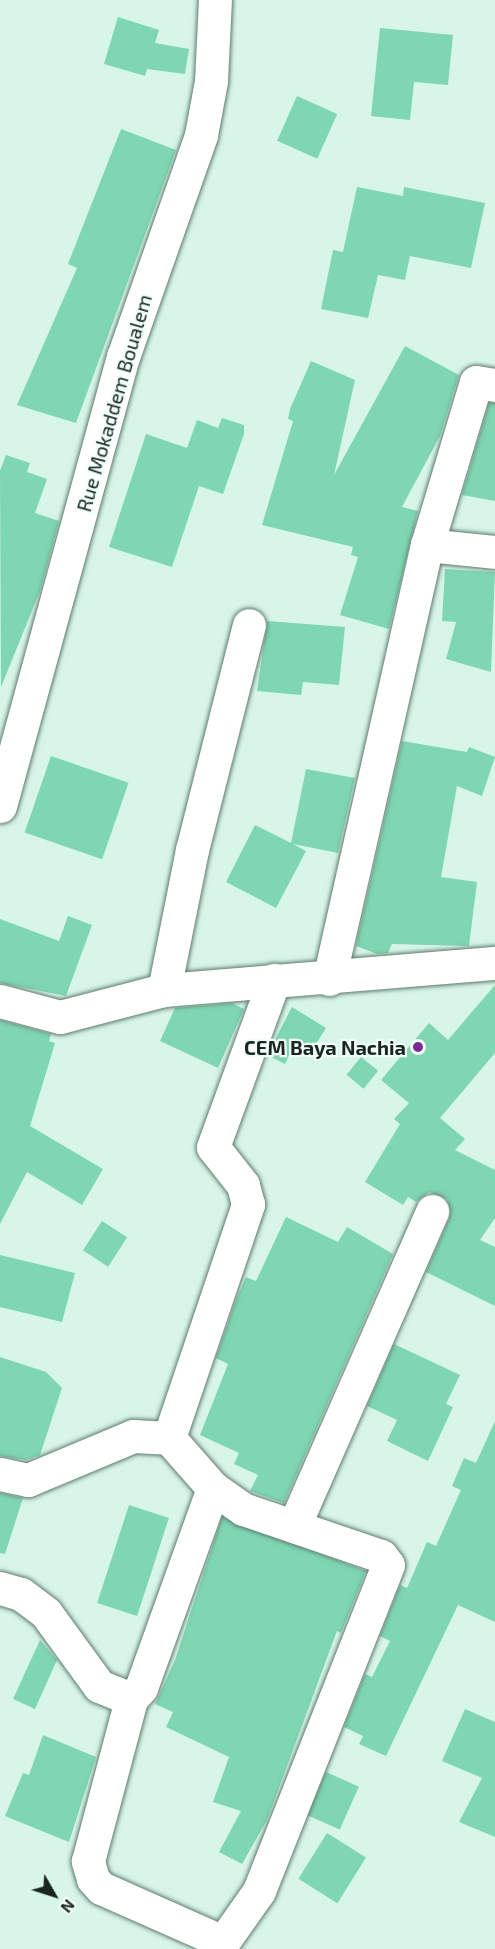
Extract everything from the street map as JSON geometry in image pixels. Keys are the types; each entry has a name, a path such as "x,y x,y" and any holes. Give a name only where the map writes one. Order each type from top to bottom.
{"street":[{"name":"Rue Mokaddem Boualem","path":"0,806 123,357 201,135 211,81 214,0"},
{"path":"329,979 427,545 476,382 495,385"},
{"path":"427,545 495,552"},
{"path":"164,990 192,850 249,625"},
{"path":"0,1001 60,1017 164,990 274,980 329,979 495,963"},
{"path":"169,1438 248,1204 243,1185 213,1147 274,980"},
{"path":"294,1526 432,1211"},
{"path":"0,1474 28,1480 133,1436 169,1438 213,1488 243,1509 381,1556 388,1565 259,1891 231,1946 101,1888 93,1878 88,1861 131,1699 141,1688 213,1488"},
{"path":"0,1588 21,1594 46,1613 99,1686 131,1699"}],"building":[{"path":"118,17 159,30 155,43 189,49 185,74 147,69 145,76 104,64"},
{"path":"380,28 453,35 448,85 414,82 410,120 371,116"},
{"path":"297,96 337,114 317,159 277,141"},
{"path":"121,129 176,150 76,423 17,405 77,268 68,264"},
{"path":"357,187 403,196 404,187 485,203 471,268 410,256 405,280 378,275 368,318 321,309 333,250 343,252"},
{"path":"405,346 459,375 440,436 402,507 418,511 389,629 340,615 358,557 351,555 353,547 262,525 293,421 288,419 290,409 311,361 355,380 334,475"},
{"path":"489,403 495,403 495,501 462,495"},
{"path":"222,418 244,425 244,434 223,494 199,486 172,567 109,547 146,434 187,448 197,420 218,428"},
{"path":"6,455 30,463 27,472 47,479 35,513 59,521 40,591 1,687 0,471"},
{"path":"445,569 495,572 491,672 446,659 456,622 442,621"},
{"path":"267,621 345,627 339,685 303,682 301,695 257,691"},
{"path":"402,741 467,752 469,747 495,757 482,796 457,786 441,877 477,882 469,946 392,944 388,953 377,954 356,946"},
{"path":"51,756 129,783 102,859 25,833"},
{"path":"306,769 355,778 338,853 293,844 306,851 276,908 226,882 255,825 291,843"},
{"path":"68,916 92,925 66,996 0,983 0,919 59,941"},
{"path":"495,985 495,1053 440,1118 465,1139 455,1150 495,1170 495,1218 480,1240 495,1247 495,1306 426,1272 449,1219 447,1199 429,1192 416,1202 408,1197 403,1205 365,1182 400,1124 394,1119 409,1103 381,1080 429,1023 448,1040"},
{"path":"232,1003 244,1009 218,1068 160,1041 175,1008"},
{"path":"292,1007 326,1028 307,1058 292,1049 285,1064 267,1055"},
{"path":"0,1020 51,1034 49,1041 55,1043 30,1126 103,1169 82,1205 27,1172 0,1224"},
{"path":"361,1057 378,1071 364,1089 347,1075"},
{"path":"286,1217 338,1242 347,1227 393,1254 284,1503 250,1491 258,1475 234,1464 239,1453 200,1435 228,1364 216,1358 236,1300 246,1277 256,1281"},
{"path":"102,1221 127,1237 108,1267 83,1250"},
{"path":"0,1255 75,1273 62,1322 0,1307"},
{"path":"394,1344 460,1375 446,1404 453,1407 428,1461 387,1441 397,1420 367,1406"},
{"path":"0,1357 46,1372 62,1388 40,1455 26,1460 0,1456"},
{"path":"495,1421 495,1622 458,1605 386,1756 359,1744 363,1736 344,1727 365,1674 372,1677 390,1641 380,1636 400,1585 407,1588 427,1542 436,1546 461,1490 452,1486 464,1458 476,1463"},
{"path":"0,1493 23,1498 5,1554 0,1553"},
{"path":"129,1505 169,1518 137,1616 97,1603"},
{"path":"222,1517 366,1571 341,1633 337,1631 267,1820 242,1864 219,1852 241,1811 213,1802 229,1757 166,1727 173,1712 155,1704 175,1660"},
{"path":"40,1640 57,1660 35,1709 13,1699"},
{"path":"465,1709 495,1722 495,1837 459,1822 482,1778 442,1761"},
{"path":"43,1735 96,1757 69,1842 5,1816 23,1773 29,1775"},
{"path":"326,1772 359,1787 340,1830 307,1815"},
{"path":"327,1833 366,1857 337,1903 298,1879"}],"place":[{"name":"CEM Baya Nachia","path":"418,1047"}]}
